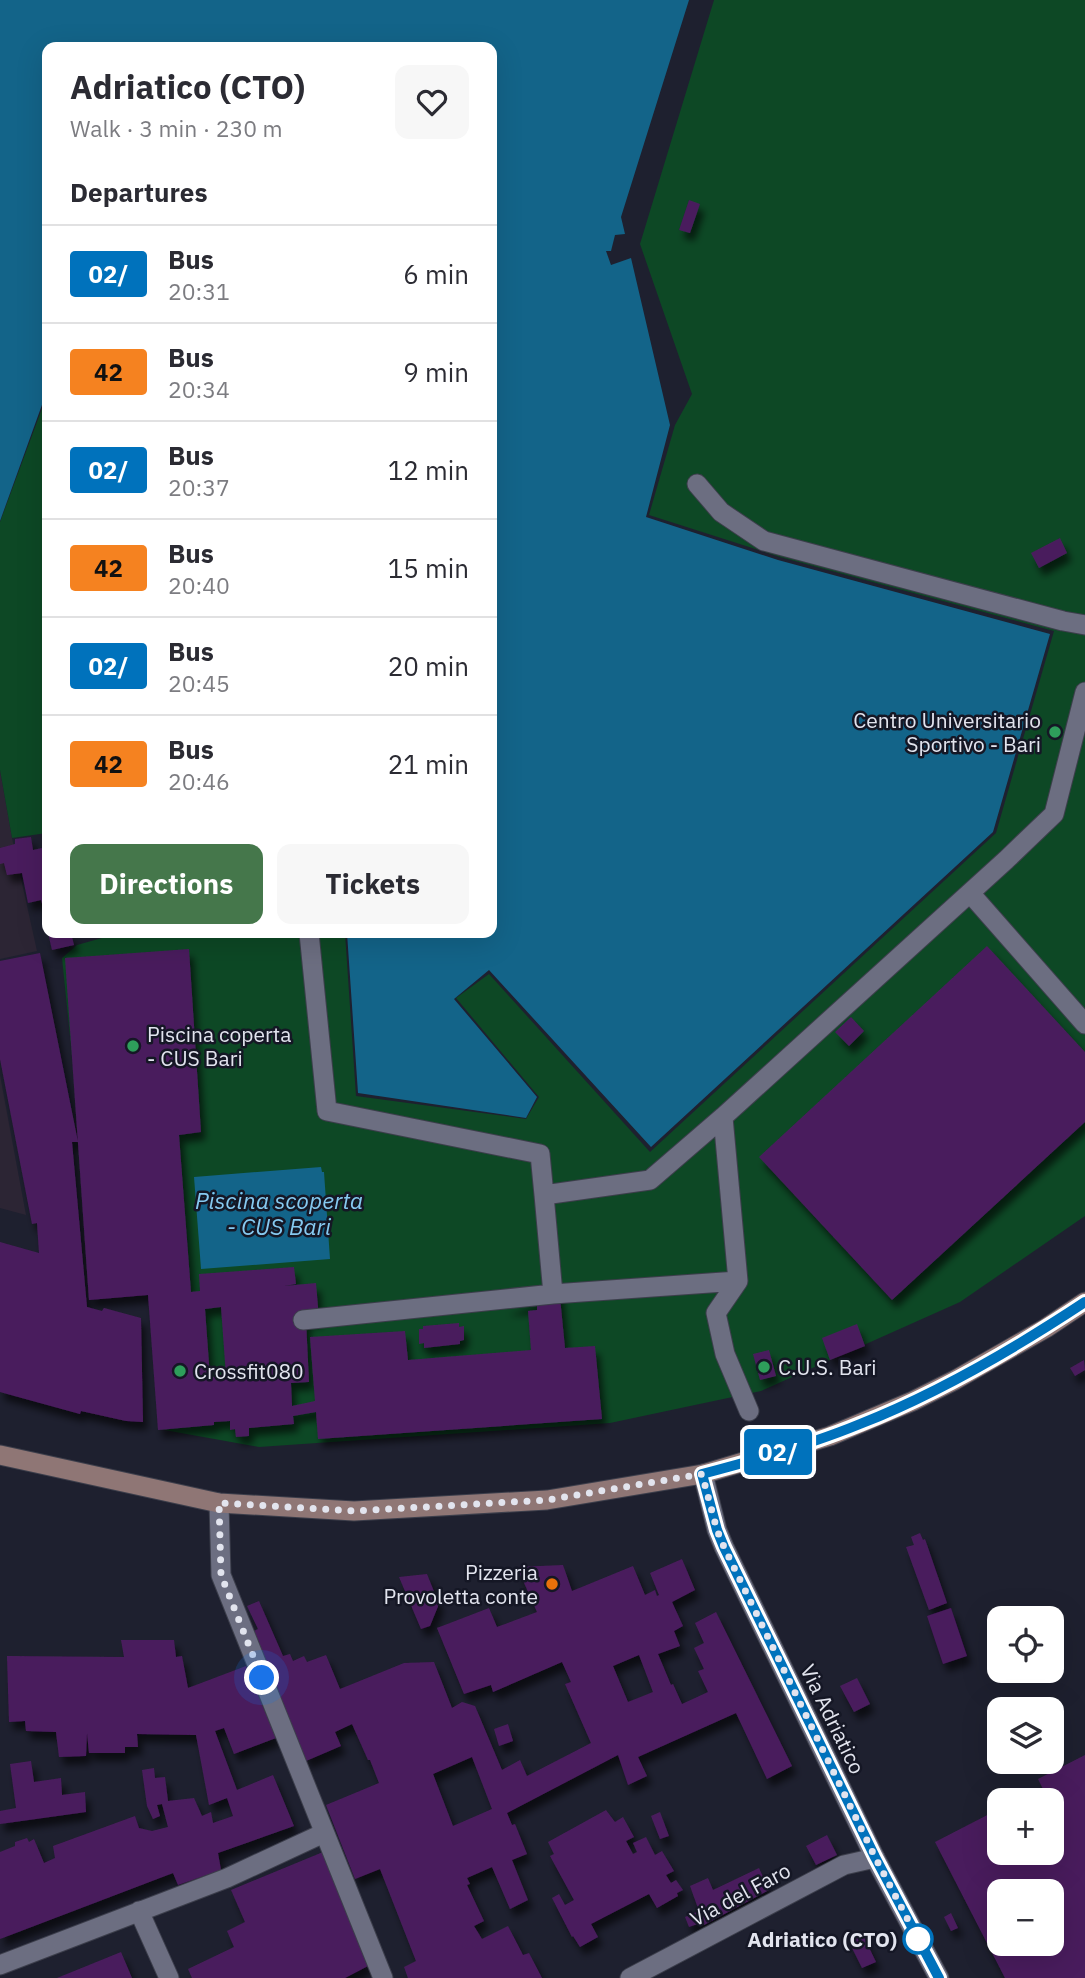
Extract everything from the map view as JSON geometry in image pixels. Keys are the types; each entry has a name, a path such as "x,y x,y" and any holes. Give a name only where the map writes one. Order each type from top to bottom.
{"main road":[{"path":"0,1455 219,1503 354,1511 547,1500 702,1474 830,1436 914,1401 955,1380 1046,1328 1085,1302"}],"street":[{"path":"697,484 721,512 764,541 1085,625"},
{"path":"544,1195 650,1181 970,893 1054,814 1085,692"},
{"path":"970,893 1085,1024"},
{"path":"310,938 327,1111 540,1154 553,1294"},
{"path":"723,1117 738,1282 716,1313 725,1354 748,1412"},
{"path":"303,1320 553,1294 738,1282"},
{"name":"Via Adriatico","path":"702,1474 724,1547 875,1857 939,1978"},
{"path":"219,1503 221,1575 383,1978"},
{"path":"0,1965 227,1878 324,1833"},
{"name":"Via del Faro","path":"630,1978 844,1865 875,1857"},
{"path":"139,1911 169,1978"}],"shaded area":[{"path":"0,770 37,951 0,959"},
{"path":"0,1075 26,1215 0,1208"}],"green space":[{"name":"Centro Universitario Sportivo - Bari","path":"714,0 1085,0 1085,1216 960,1302 761,1391 610,1423 259,1447 159,1429 149,1294 81,1144 62,958 77,945 102,938 345,938 356,1096 526,1119 539,1097 456,998 489,974 650,1152 996,833 1054,631 780,557 649,515 675,425 692,394 640,244"},
{"path":"42,409 42,834 12,838 0,770 0,522"}],"water":[{"path":"0,0 689,0 621,217 625,234 615,235 611,251 606,251 611,265 631,258 670,425 646,517 778,560 1050,634 993,832 651,1147 489,970 454,999 537,1097 526,1118 358,1093 347,938 497,938 497,42 42,42 42,405 0,521"},
{"name":"Piscina scoperta - CUS Bari","path":"321,1167 324,1172 330,1259 201,1269 194,1177"}],"building":[{"path":"689,200 700,204 690,233 679,230"},
{"path":"1060,538 1067,553 1039,568 1031,553"},
{"path":"31,837 33,850 42,848 42,904 41,900 28,903 22,873 7,875 4,863 0,864 0,848 15,844 15,839"},
{"path":"49,938 72,938 74,945 52,950"},
{"path":"987,946 1085,1052 1085,1122 892,1300 759,1157"},
{"path":"189,949 201,1132 179,1135 191,1292 200,1291 199,1274 294,1267 296,1284 284,1286 316,1283 319,1319 306,1320 309,1382 291,1383 292,1406 315,1401 310,1337 405,1331 408,1360 531,1350 528,1311 537,1310 537,1306 504,1308 559,1287 565,1348 595,1346 602,1419 318,1439 316,1412 293,1416 294,1424 249,1428 249,1436 236,1437 235,1429 230,1430 230,1421 158,1430 148,1295 89,1300 65,958","holes":["221,1307 226,1376 210,1377 205,1309"]},
{"path":"40,953 78,1142 72,1142 87,1307 102,1311 104,1308 141,1318 143,1422 81,1411 80,1414 0,1392 0,1242 39,1253 37,1223 32,1224 0,1059 0,961"},
{"path":"851,1017 864,1031 849,1046 835,1032"},
{"path":"459,1323 459,1327 464,1326 464,1340 460,1341 460,1344 424,1348 424,1343 419,1344 419,1329 423,1329 423,1326"},
{"path":"857,1324 865,1346 830,1360 822,1338"},
{"path":"769,1350 776,1376 760,1380 753,1354"},
{"path":"1084,1360 1085,1370 1075,1376 1070,1368"},
{"path":"920,1533 923,1540 925,1539 947,1603 929,1610 906,1547 914,1545 911,1537"},
{"path":"682,1559 695,1590 672,1602 683,1626 674,1631 680,1646 658,1654 682,1704 708,1692 698,1671 704,1669 694,1648 704,1643 695,1623 716,1612 792,1766 767,1779 736,1713 638,1757 647,1776 628,1785 618,1755 507,1813 512,1825 515,1824 527,1854 512,1860 528,1900 510,1909 492,1867 467,1878 470,1884 467,1885 484,1921 474,1926 482,1939 508,1926 523,1955 529,1953 542,1978 408,1978 404,1967 416,1961 380,1869 355,1879 326,1805 379,1783 370,1760 352,1724 335,1732 341,1746 306,1761 254,1631 258,1629 247,1606 259,1601 283,1656 290,1654 293,1661 304,1656 307,1662 326,1655 340,1689 404,1663 434,1662 452,1708 462,1702 475,1706 502,1770 520,1760 527,1776 591,1743 565,1684 571,1682 562,1662 493,1692 491,1685 464,1694 437,1628 489,1608 497,1627 537,1612 517,1567 563,1565 572,1591 633,1566 645,1595 655,1590 657,1596 659,1595 650,1573","holes":["639,1655 653,1692 628,1702 613,1666","472,1757 492,1809 453,1826 433,1774"]},
{"path":"427,1574 439,1604 430,1626 421,1629 399,1577"},
{"path":"951,1608 967,1656 943,1664 927,1616"},
{"path":"121,1640 174,1640 176,1657 182,1656 188,1688 246,1666 276,1738 234,1754 224,1728 215,1731 237,1790 273,1775 294,1826 218,1853 221,1870 178,1885 173,1873 0,1939 0,1852 15,1846 15,1842 27,1838 29,1842 34,1839 44,1863 55,1858 53,1846 135,1816 139,1828 152,1831 168,1827 162,1804 157,1805 160,1816 153,1819 147,1806 142,1770 154,1768 155,1778 165,1777 168,1801 194,1798 202,1816 211,1812 213,1823 233,1816 227,1798 209,1805 196,1735 137,1734 138,1747 125,1747 125,1753 89,1753 87,1733 86,1756 59,1757 56,1732 26,1731 25,1721 9,1722 7,1656 124,1657"},
{"path":"857,1678 870,1704 854,1712 840,1686"},
{"path":"508,1724 513,1741 499,1746 494,1729"},
{"path":"1085,1755 1085,1978 1005,1978 994,1956 1064,1956 1064,1879 987,1879 987,1943 935,1842 987,1815 987,1865 1064,1865 1064,1788 1042,1788 1038,1779 1048,1774 1064,1774 1064,1766"},
{"path":"31,1761 34,1782 61,1778 62,1795 85,1792 86,1812 0,1824 0,1811 16,1808 10,1764"},
{"path":"606,1810 615,1822 623,1817 634,1837 626,1841 633,1854 637,1852 633,1843 646,1837 655,1855 662,1851 674,1871 666,1875 671,1883 676,1880 683,1890 657,1908 649,1894 591,1924 598,1937 580,1947 552,1898 559,1894 565,1905 574,1900 550,1856 554,1854 548,1842"},
{"path":"660,1812 669,1836 660,1839 651,1816"},
{"path":"827,1835 837,1855 816,1865 806,1846"},
{"path":"323,1852 368,1966 345,1978 192,1978 188,1969 234,1947 227,1931 245,1922 231,1890"},
{"path":"759,1868 769,1890 704,1925 703,1922 689,1927 685,1917 699,1911 690,1886 708,1878 713,1890"},
{"path":"951,1913 958,1928 951,1931 944,1917"},
{"path":"863,1935 876,1962 862,1968 849,1942"},
{"path":"121,1952 132,1978 57,1978"}],"bus line":[{"name":"02/","path":"939,1978 875,1857 724,1547 702,1474 830,1436 914,1401 1046,1328 1085,1302"}],"place":[{"name":"Centro Universitario Sportivo - Bari","path":"1055,732"},
{"name":"Piscina coperta - CUS Bari","path":"133,1046"},
{"name":"C.U.S. Bari","path":"764,1367"},
{"name":"Crossfit080","path":"180,1371"},
{"name":"Pizzeria Provoletta conte","path":"552,1584"},
{"name":"Adriatico (CTO)","path":"918,1939"}],"route":[{"path":"262,1678 221,1575 219,1503 354,1511 547,1500 702,1474 724,1547 875,1857 918,1939"}]}
